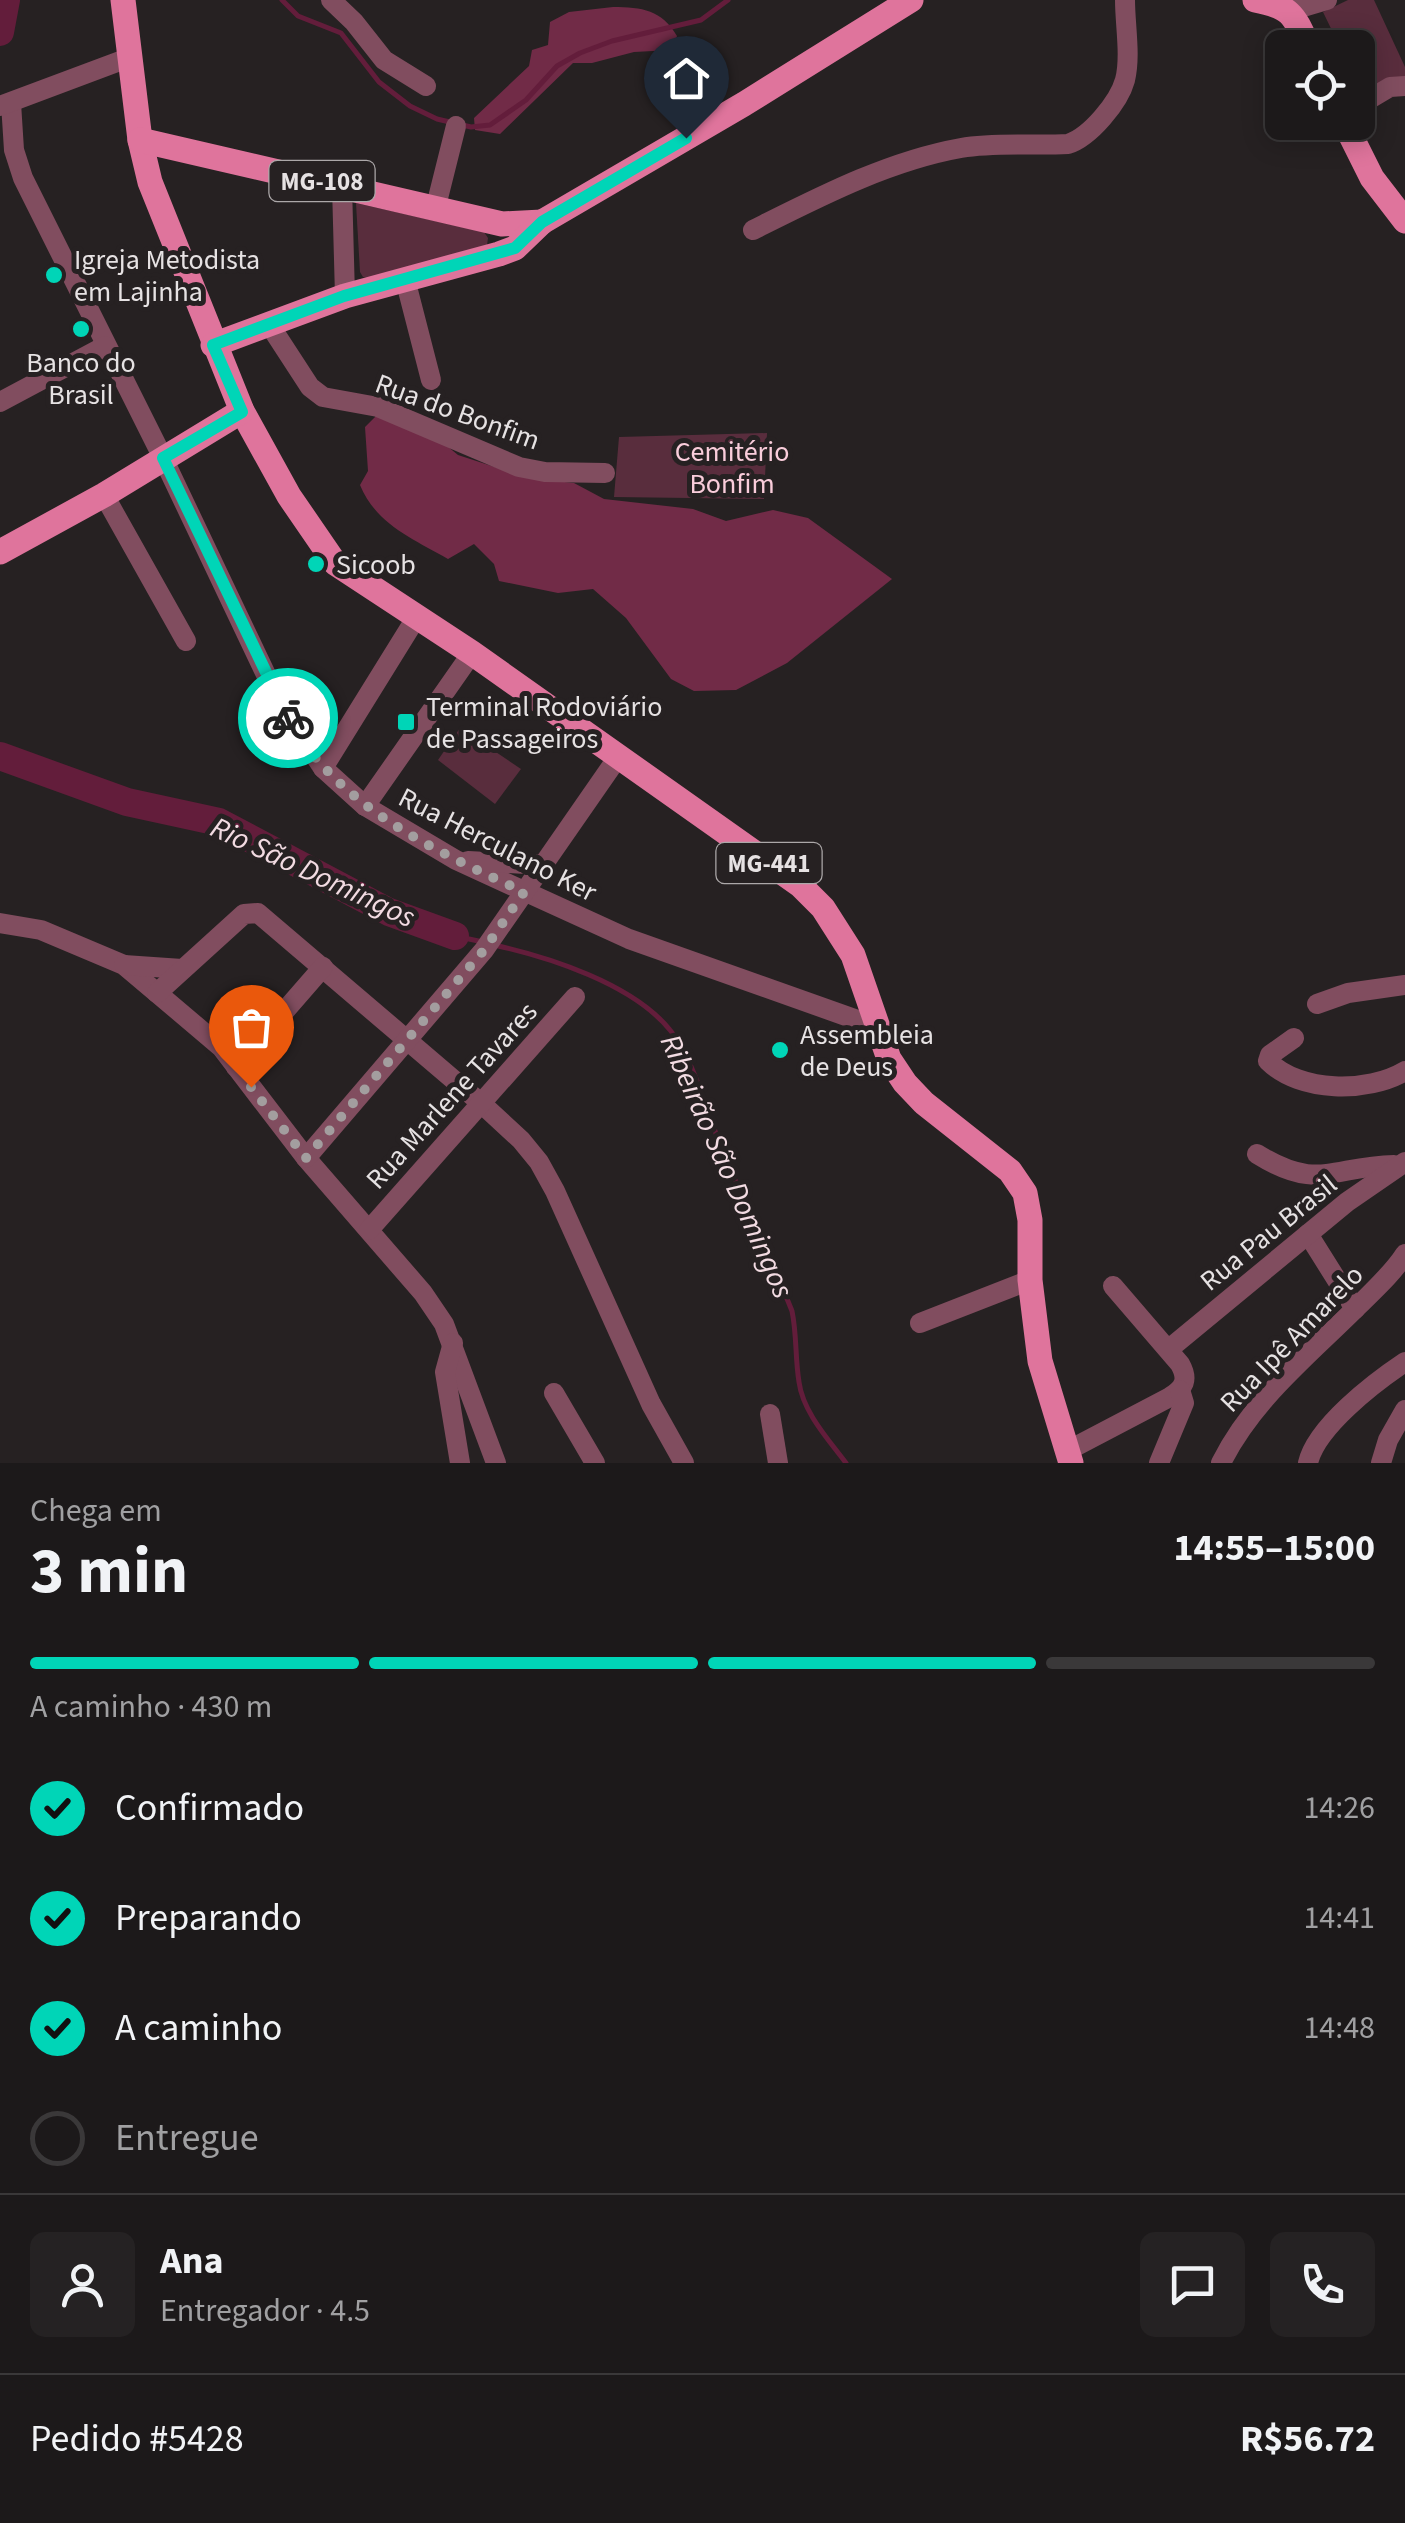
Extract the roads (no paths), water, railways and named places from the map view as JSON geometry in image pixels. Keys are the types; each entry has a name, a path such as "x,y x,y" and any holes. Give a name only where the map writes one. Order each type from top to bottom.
{"main road":[{"path":"0,552 242,412 150,182 140,140 123,0"},
{"name":"MG-108","path":"213,345 344,296 515,248 542,222 760,94 910,0"},
{"path":"1255,0 1290,11 1300,30"},
{"name":"MG-108","path":"140,140 502,224 542,222"},
{"path":"1353,140 1372,178 1405,221"},
{"path":"502,224 515,248"},
{"name":"MG-441","path":"242,412 289,496 335,564 472,653 800,884 823,908 853,955 889,1059 905,1083 1018,1182 1028,1207 1030,1280 1040,1361 1069,1457"}],"street":[{"path":"331,0 384,60 426,86"},
{"path":"754,230 822,195 932,155 962,148 1078,141 1094,128 1124,81 1125,0"},
{"path":"1290,11 1326,0"},
{"path":"4,105 128,58"},
{"path":"1375,96 1390,87 1405,86"},
{"name":"Rua Herculano Ker","path":"4,105 23,178 279,702 323,768 365,806 456,860 524,892 629,940 877,1027"},
{"path":"435,210 456,126"},
{"path":"342,186 344,296"},
{"path":"405,279 431,380"},
{"name":"Rua do Bonfim","path":"270,324 310,387 323,397 388,411 520,467 545,472 604,472"},
{"path":"0,402 105,346"},
{"path":"104,495 186,641"},
{"path":"323,768 416,618"},
{"path":"365,806 472,653"},
{"path":"306,1158 484,950 618,758"},
{"path":"456,860 545,865"},
{"path":"157,993 244,914 265,916 482,1104 521,1140 547,1176 642,1386 684,1463"},
{"path":"0,923 41,930 124,966 221,1047 306,1158 423,1293 453,1344 496,1463"},
{"path":"124,966 182,969"},
{"path":"236,1067 323,967"},
{"path":"1317,1004 1348,993 1405,985"},
{"name":"Rua Marlene Tavares","path":"369,1230 575,998"},
{"path":"1294,1038 1270,1055 1268,1061 1303,1079 1358,1087 1390,1080 1405,1071"},
{"path":"1258,1154 1291,1173 1317,1177 1402,1164"},
{"name":"Rua Pau Brasil","path":"1168,1350 1378,1178 1402,1164"},
{"path":"1308,1234 1355,1309"},
{"name":"Rua Ipê Amarelo","path":"1221,1463 1243,1422 1262,1399 1355,1309 1405,1254"},
{"path":"920,1324 1030,1280"},
{"path":"1069,1457 1184,1385 1184,1371 1113,1286"},
{"path":"453,1344 444,1372 460,1463"},
{"path":"1308,1463 1319,1439 1362,1395 1405,1362"},
{"path":"1159,1463 1184,1403 1180,1390"},
{"path":"554,1393 595,1463"},
{"path":"1381,1463 1388,1440 1405,1410"},
{"path":"770,1414 778,1463"}],"waterway":[{"name":"Rio São Domingos","path":"0,32 6,0"},
{"path":"282,0 298,16 341,33 379,82 410,106 437,119 471,127 490,125 526,100 557,66 580,53 612,41 701,20 728,0"},
{"name":"Rio São Domingos","path":"0,756 127,802 219,822 389,912 455,936"},
{"name":"Ribeirão São Domingos","path":"455,936 483,942"},
{"name":"Ribeirão São Domingos","path":"494,945 564,965 613,986 635,999 670,1030 693,1071 792,1311 801,1393 817,1425 846,1463"}],"place":[{"name":"Igreja Metodista em Lajinha","path":"54,275"},
{"name":"Banco do Brasil","path":"81,329"},
{"name":"Sicoob","path":"316,564"},
{"name":"Terminal Rodoviário de Passageiros","path":"406,722"},
{"name":"Assembleia de Deus","path":"780,1050"}],"park label":[{"name":"Cemitério Bonfim","path":"732,467"}]}
